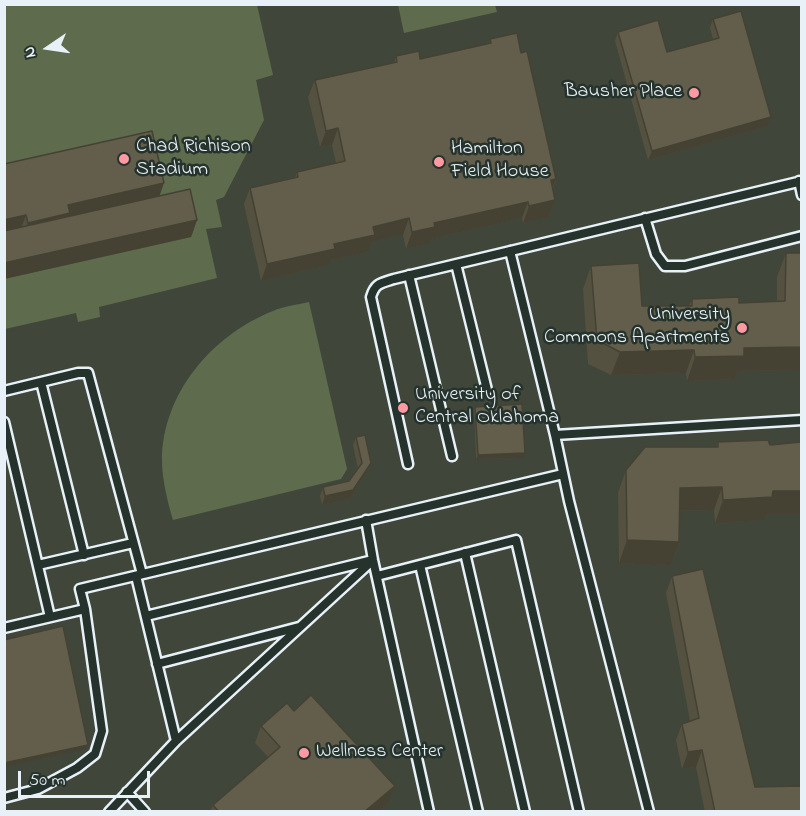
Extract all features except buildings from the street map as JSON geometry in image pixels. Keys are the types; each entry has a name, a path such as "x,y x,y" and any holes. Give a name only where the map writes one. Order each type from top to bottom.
{"lane":[{"path":"408,464 371,297 373,289 378,284 800,181 801,195"},
{"path":"645,218 656,254 665,266 685,266 801,237"},
{"path":"510,251 563,474 649,812"},
{"path":"456,264 487,390"},
{"path":"409,275 452,456"},
{"path":"4,391 78,373 88,373 133,543 146,615 176,741"},
{"path":"41,382 84,555"},
{"path":"555,435 801,420"},
{"path":"4,422 50,617"},
{"path":"4,798 38,789 77,768 95,754 102,731 85,609 80,589 563,474"},
{"path":"366,520 376,576 429,812"},
{"path":"376,576 516,540 579,812"},
{"path":"38,565 133,543"},
{"path":"465,553 525,812"},
{"path":"146,615 373,560"},
{"path":"109,812 118,807 127,792 176,741 373,560"},
{"path":"420,565 478,812"},
{"path":"4,628 85,609"},
{"path":"158,664 300,627"},
{"path":"127,792 145,812"}],"shaded area":[{"name":"University of Central Oklahoma","path":"5,5 801,5 801,811 5,811"}],"green space":[{"name":"Chad Richison Stadium","path":"4,5 257,5 273,75 256,80 264,120 224,197 216,200 222,227 206,229 217,278 99,307 100,317 78,322 76,313 5,329"},
{"path":"398,5 495,5 497,12 404,33"},
{"path":"309,302 347,469 341,479 173,520 162,461 164,436 181,390 211,351 230,335 273,311"}],"place":[{"name":"Bausher Place","path":"694,93"},
{"name":"Chad Richison Stadium","path":"124,159"},
{"name":"Hamilton Field House","path":"439,162"},
{"name":"University Commons Apartments","path":"742,328"},
{"name":"University of Central Oklahoma","path":"403,408"},
{"name":"Wellness Center","path":"304,753"}]}
